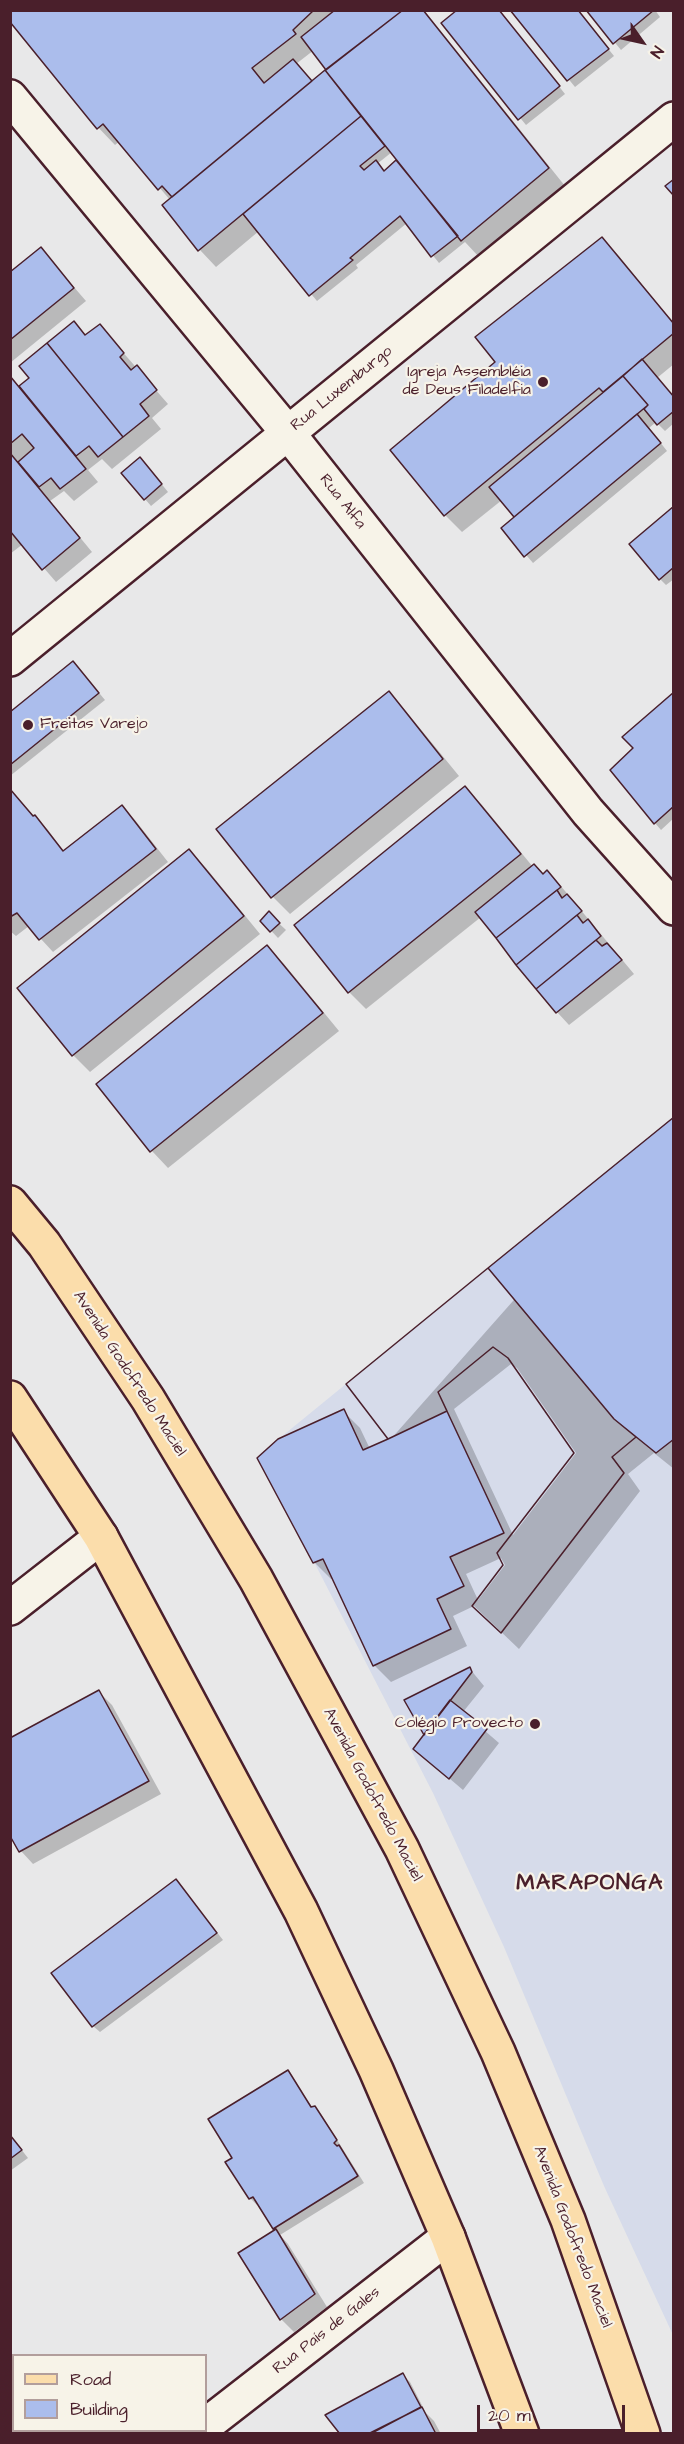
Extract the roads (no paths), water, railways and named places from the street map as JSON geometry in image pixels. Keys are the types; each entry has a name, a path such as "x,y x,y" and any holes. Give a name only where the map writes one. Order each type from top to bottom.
{"main road":[{"name":"Avenida Godofredo Maciel","path":"10,1203 44,1244 148,1399 256,1579 402,1849 498,2052 568,2220 643,2433"},
{"path":"10,1398 101,1537 301,1911 376,2070 448,2237 522,2433"}],"street":[{"name":"Rua Alfa","path":"10,97 288,433 588,812 674,908"},
{"name":"Rua Luxemburgo","path":"10,659 674,119"},
{"path":"10,1608 101,1537"},
{"name":"Rua País de Gales","path":"207,2424 448,2237"}],"place":[{"name":"Igreja Assembléia de Deus Filadelfia","path":"543,382"},
{"name":"Freitas Varejo","path":"28,725"},
{"name":"Colégio Provecto","path":"535,1724"}],"district":[{"name":"MARAPONGA","path":"590,1884"}]}
